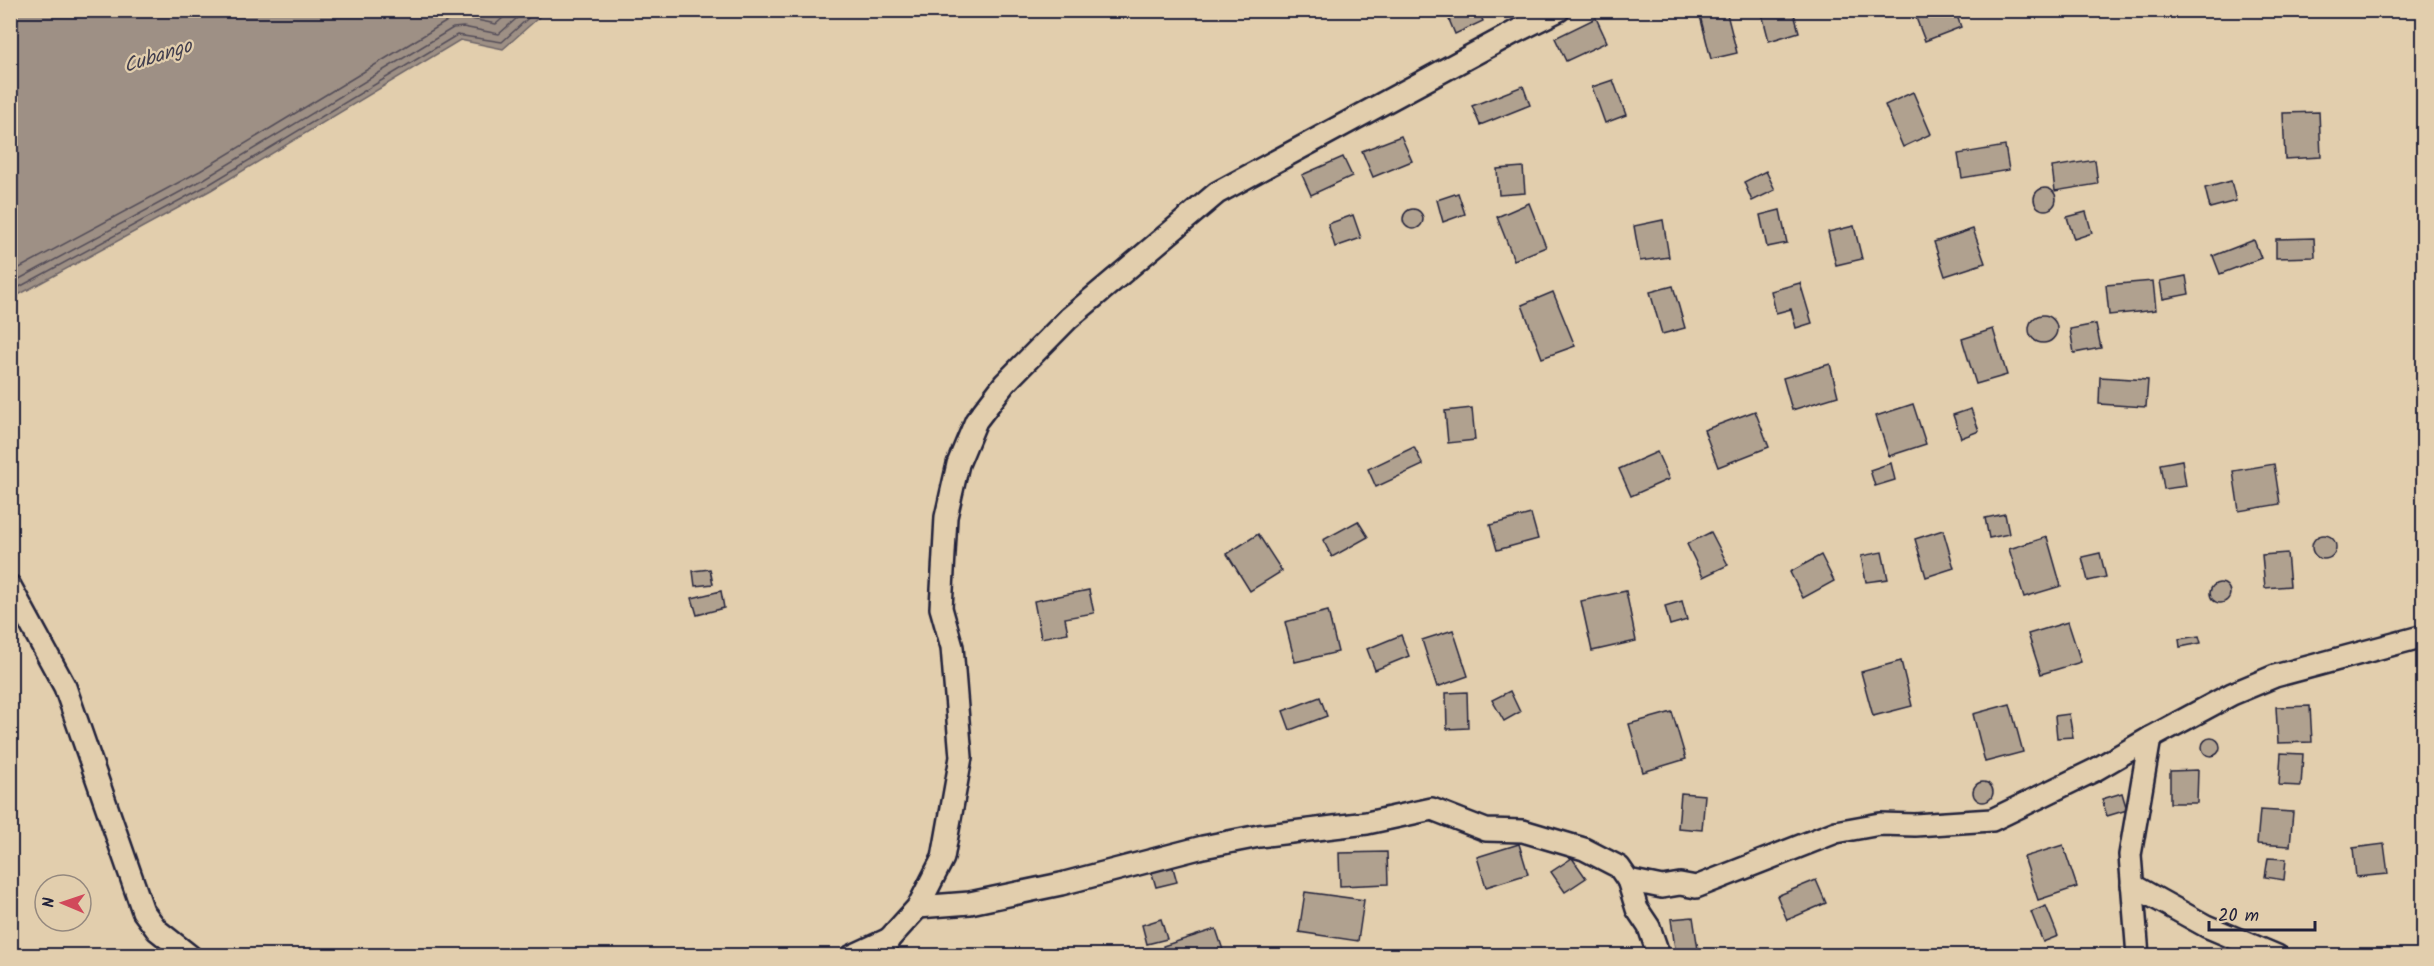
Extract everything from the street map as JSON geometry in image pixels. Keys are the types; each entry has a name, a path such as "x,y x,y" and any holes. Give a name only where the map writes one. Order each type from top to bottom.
{"lane":[{"path":"852,956 885,947 918,907 943,858 961,757 952,647 941,608 946,517 958,464 976,421 1005,383 1068,318 1217,193 1559,10"},
{"path":"10,586 65,687 142,911 157,930 190,956"},
{"path":"1628,880 1662,887 1680,884 1696,887 1836,832 1880,824 1915,825 1992,820 2095,770 2232,694 2276,676 2424,636"},
{"path":"2138,956 2130,855 2150,738"},
{"path":"918,907 970,903 1061,884 1133,864 1236,840 1367,823 1432,809 1486,830 1523,831 1584,849 1618,867 1628,880 1637,909 1649,927 1659,956"},
{"path":"2132,885 2206,926 2277,956"}],"water":[{"name":"Cubango","path":"11,10 546,11 503,49 460,40 211,190 11,299"}],"building":[{"path":"1462,10 1478,10 1483,21 1455,34 1448,17"},
{"path":"1726,10 1737,53 1711,59 1699,12"},
{"path":"1761,10 1793,10 1799,32 1769,41"},
{"path":"1913,10 1955,10 1961,27 1925,41"},
{"path":"1596,18 1607,42 1566,61 1555,38"},
{"path":"1613,80 1626,115 1605,123 1592,87"},
{"path":"1523,86 1530,105 1480,125 1472,106"},
{"path":"1913,92 1931,134 1903,147 1885,105"},
{"path":"2319,112 2321,157 2285,159 2283,113"},
{"path":"1401,136 1412,161 1373,177 1362,151"},
{"path":"2005,146 2009,170 1962,178 1958,154"},
{"path":"1343,157 1352,176 1311,195 1302,175"},
{"path":"2095,160 2098,184 2055,191 2052,167"},
{"path":"1523,167 1525,193 1499,195 1497,169"},
{"path":"1766,171 1775,190 1752,201 1744,182"},
{"path":"2231,181 2236,201 2210,208 2205,188"},
{"path":"2045,188 2055,195 2056,199 2049,209 2045,210 2035,203 2034,199 2041,189"},
{"path":"1458,193 1465,214 1443,222 1437,200"},
{"path":"1529,203 1546,247 1514,260 1497,217"},
{"path":"1413,209 1420,212 1423,219 1420,226 1413,229 1406,226 1403,219 1406,212"},
{"path":"1780,210 1787,243 1767,247 1760,215"},
{"path":"2086,212 2092,233 2074,239 2067,217"},
{"path":"1353,215 1361,238 1335,247 1328,224"},
{"path":"1663,220 1669,257 1640,261 1634,226"},
{"path":"1854,226 1862,259 1836,265 1828,232"},
{"path":"1973,229 1985,263 1945,276 1934,242"},
{"path":"2314,238 2315,257 2276,258 2276,239"},
{"path":"2254,240 2261,258 2220,274 2213,256"},
{"path":"2186,276 2189,294 2163,299 2160,281"},
{"path":"2153,281 2156,310 2109,315 2106,285"},
{"path":"1800,283 1812,323 1796,328 1791,309 1776,313 1771,291"},
{"path":"1673,286 1685,328 1662,334 1650,292"},
{"path":"1553,292 1575,346 1542,358 1522,305"},
{"path":"2043,315 2053,319 2057,329 2053,339 2043,343 2033,339 2029,329 2033,319"},
{"path":"2096,324 2101,348 2074,353 2070,329"},
{"path":"1993,329 2007,375 1976,384 1962,339"},
{"path":"1830,364 1838,396 1792,410 1783,378"},
{"path":"2100,377 2148,380 2146,407 2099,404"},
{"path":"1913,404 1926,444 1889,456 1876,416"},
{"path":"1472,408 1475,440 1448,443 1445,411"},
{"path":"1971,409 1979,431 1961,438 1953,415"},
{"path":"1755,411 1769,447 1718,467 1704,430"},
{"path":"1414,447 1423,465 1376,487 1368,469"},
{"path":"1657,452 1669,479 1631,496 1619,469"},
{"path":"2182,460 2186,486 2164,489 2160,464"},
{"path":"1891,463 1895,480 1875,486 1870,470"},
{"path":"2274,464 2280,504 2239,511 2233,471"},
{"path":"1531,514 1538,539 1497,550 1490,525"},
{"path":"2005,514 2009,534 1989,538 1985,518"},
{"path":"1358,521 1368,537 1332,557 1323,540"},
{"path":"1943,530 1954,568 1926,577 1915,539"},
{"path":"1711,532 1728,565 1703,577 1687,544"},
{"path":"1258,534 1282,571 1250,591 1227,554"},
{"path":"2324,535 2333,538 2336,547 2333,556 2324,559 2315,556 2312,547 2315,538"},
{"path":"2047,537 2061,586 2024,597 2009,549"},
{"path":"1882,552 1888,579 1866,582 1861,556"},
{"path":"2100,553 2106,577 2088,581 2082,557"},
{"path":"2287,553 2290,586 2265,588 2262,555"},
{"path":"1821,555 1834,581 1803,598 1790,572"},
{"path":"710,569 713,584 695,586 693,571"},
{"path":"2220,583 2227,586 2230,593 2227,600 2220,603 2213,600 2210,593 2213,586"},
{"path":"1089,590 1094,613 1065,618 1068,633 1041,638 1034,601"},
{"path":"721,591 724,608 697,615 692,598"},
{"path":"1626,591 1636,641 1592,651 1581,601"},
{"path":"1682,601 1687,620 1670,625 1665,606"},
{"path":"1328,611 1338,652 1295,662 1285,622"},
{"path":"2068,622 2081,662 2041,674 2028,634"},
{"path":"1453,630 1468,676 1437,687 1422,640"},
{"path":"1401,635 1409,656 1375,670 1367,649"},
{"path":"2199,636 2201,643 2180,647 2179,639"},
{"path":"1901,661 1912,706 1873,716 1861,672"},
{"path":"1510,691 1520,712 1504,721 1492,700"},
{"path":"1467,692 1468,728 1447,729 1446,693"},
{"path":"1320,697 1327,716 1290,730 1283,711"},
{"path":"2010,704 2023,752 1985,762 1973,714"},
{"path":"2310,706 2312,742 2278,743 2276,707"},
{"path":"1672,712 1686,759 1643,772 1629,724"},
{"path":"2069,714 2073,737 2057,738 2055,716"},
{"path":"2207,738 2215,738 2220,743 2218,754 2207,756 2202,751 2202,743"},
{"path":"2281,753 2303,754 2301,786 2279,785"},
{"path":"2198,770 2197,803 2170,803 2170,771"},
{"path":"1979,782 1987,782 1993,788 1993,796 1987,802 1979,802 1973,796 1973,788"},
{"path":"1681,793 1705,795 1702,830 1678,828"},
{"path":"2122,793 2127,810 2107,816 2102,799"},
{"path":"2260,810 2293,812 2290,846 2257,844"},
{"path":"1519,844 1528,874 1486,887 1477,857"},
{"path":"2384,844 2388,874 2356,877 2353,848"},
{"path":"2063,845 2077,887 2038,900 2024,857"},
{"path":"1387,852 1388,884 1340,886 1339,853"},
{"path":"1572,858 1586,878 1565,892 1551,872"},
{"path":"2268,858 2286,859 2284,880 2265,877"},
{"path":"1172,864 1177,882 1156,887 1151,870"},
{"path":"1816,880 1826,903 1787,920 1777,896"},
{"path":"1305,892 1364,900 1358,941 1299,932"},
{"path":"2046,906 2058,936 2043,942 2031,912"},
{"path":"1693,917 1699,956 1676,956 1671,919"},
{"path":"1161,919 1167,939 1147,944 1142,925"},
{"path":"1216,929 1225,956 1165,956 1163,946"}]}
